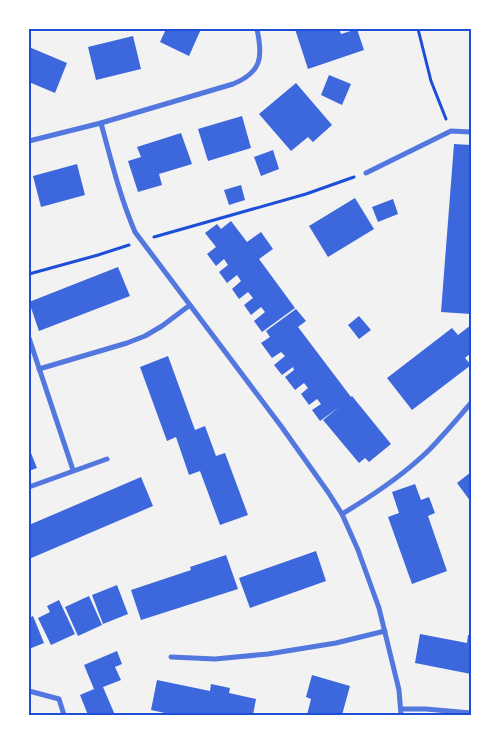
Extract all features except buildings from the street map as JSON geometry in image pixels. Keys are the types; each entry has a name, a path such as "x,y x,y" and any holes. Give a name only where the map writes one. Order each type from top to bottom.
{"street":[{"path":"29,141 101,123 244,80 250,75 260,59 257,29"},
{"path":"101,123 127,213 135,232 281,426 342,514 372,584 399,690 401,712 426,709 471,713"},
{"path":"366,173 451,131 471,132"},
{"path":"39,369 145,336 190,305"},
{"path":"29,338 73,470"},
{"path":"342,514 389,484 428,452 471,403"},
{"path":"29,487 107,458"},
{"path":"171,657 215,659 268,654 336,643 385,631"},
{"path":"29,691 59,699 64,715"}],"path":[{"path":"418,29 431,81 451,131"},
{"path":"29,274 306,194 366,173"}]}
